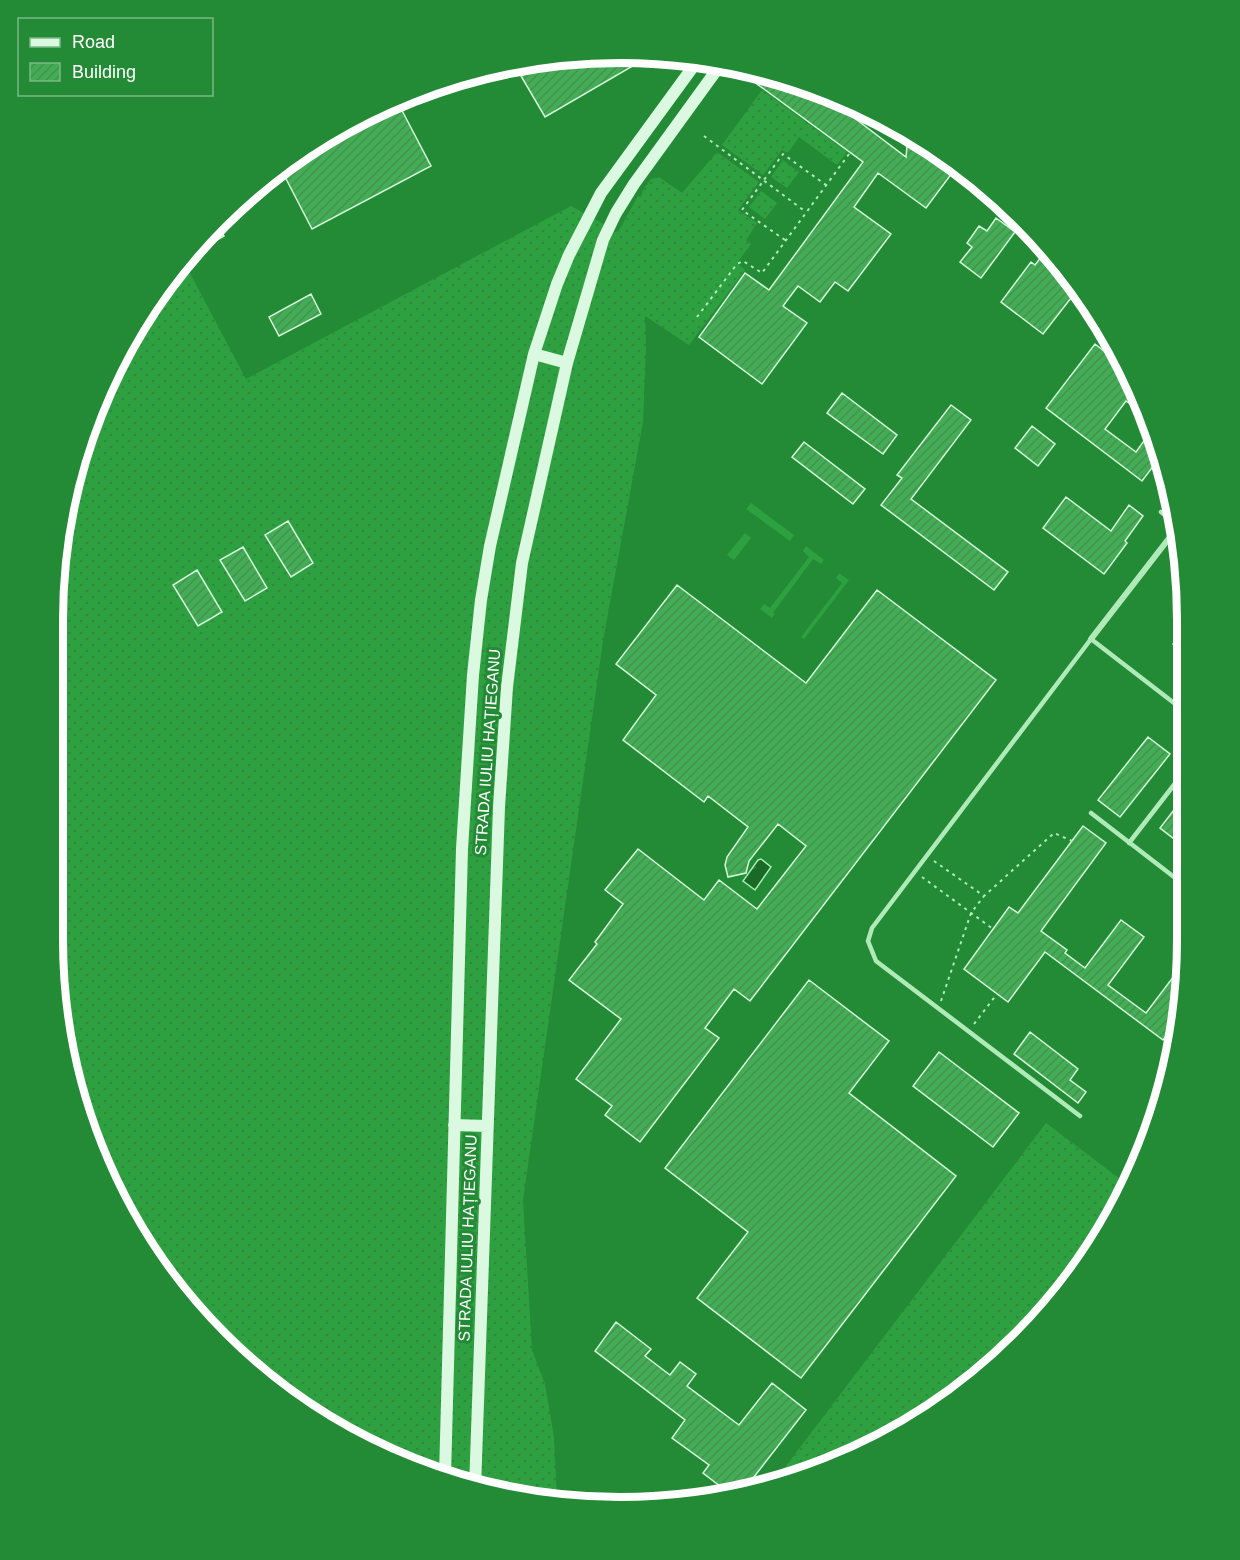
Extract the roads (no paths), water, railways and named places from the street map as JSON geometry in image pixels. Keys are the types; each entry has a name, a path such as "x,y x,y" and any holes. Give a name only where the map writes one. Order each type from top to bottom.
{"main road":[{"name":"STRADA IULIU HAȚIEGANU","path":"445,1468 462,849 476,635 486,570 499,501 534,354 557,285 578,234 594,205 629,152 692,68"},
{"name":"STRADA IULIU HAȚIEGANU","path":"475,1478 499,818 511,642 517,591 529,527 567,363 599,250 611,222 644,169 715,72"},
{"path":"534,354 567,363"},
{"path":"454,1125 487,1126"}],"street":[{"path":"1091,639 1170,535"}],"lane":[{"path":"1161,512 1167,517"},
{"path":"1080,1116 876,961 868,941 872,928 1091,639 1177,705"},
{"path":"1129,843 1177,781"},
{"path":"1091,813 1177,879"}],"water":[{"path":"761,859 771,867 755,890 743,881"}]}
